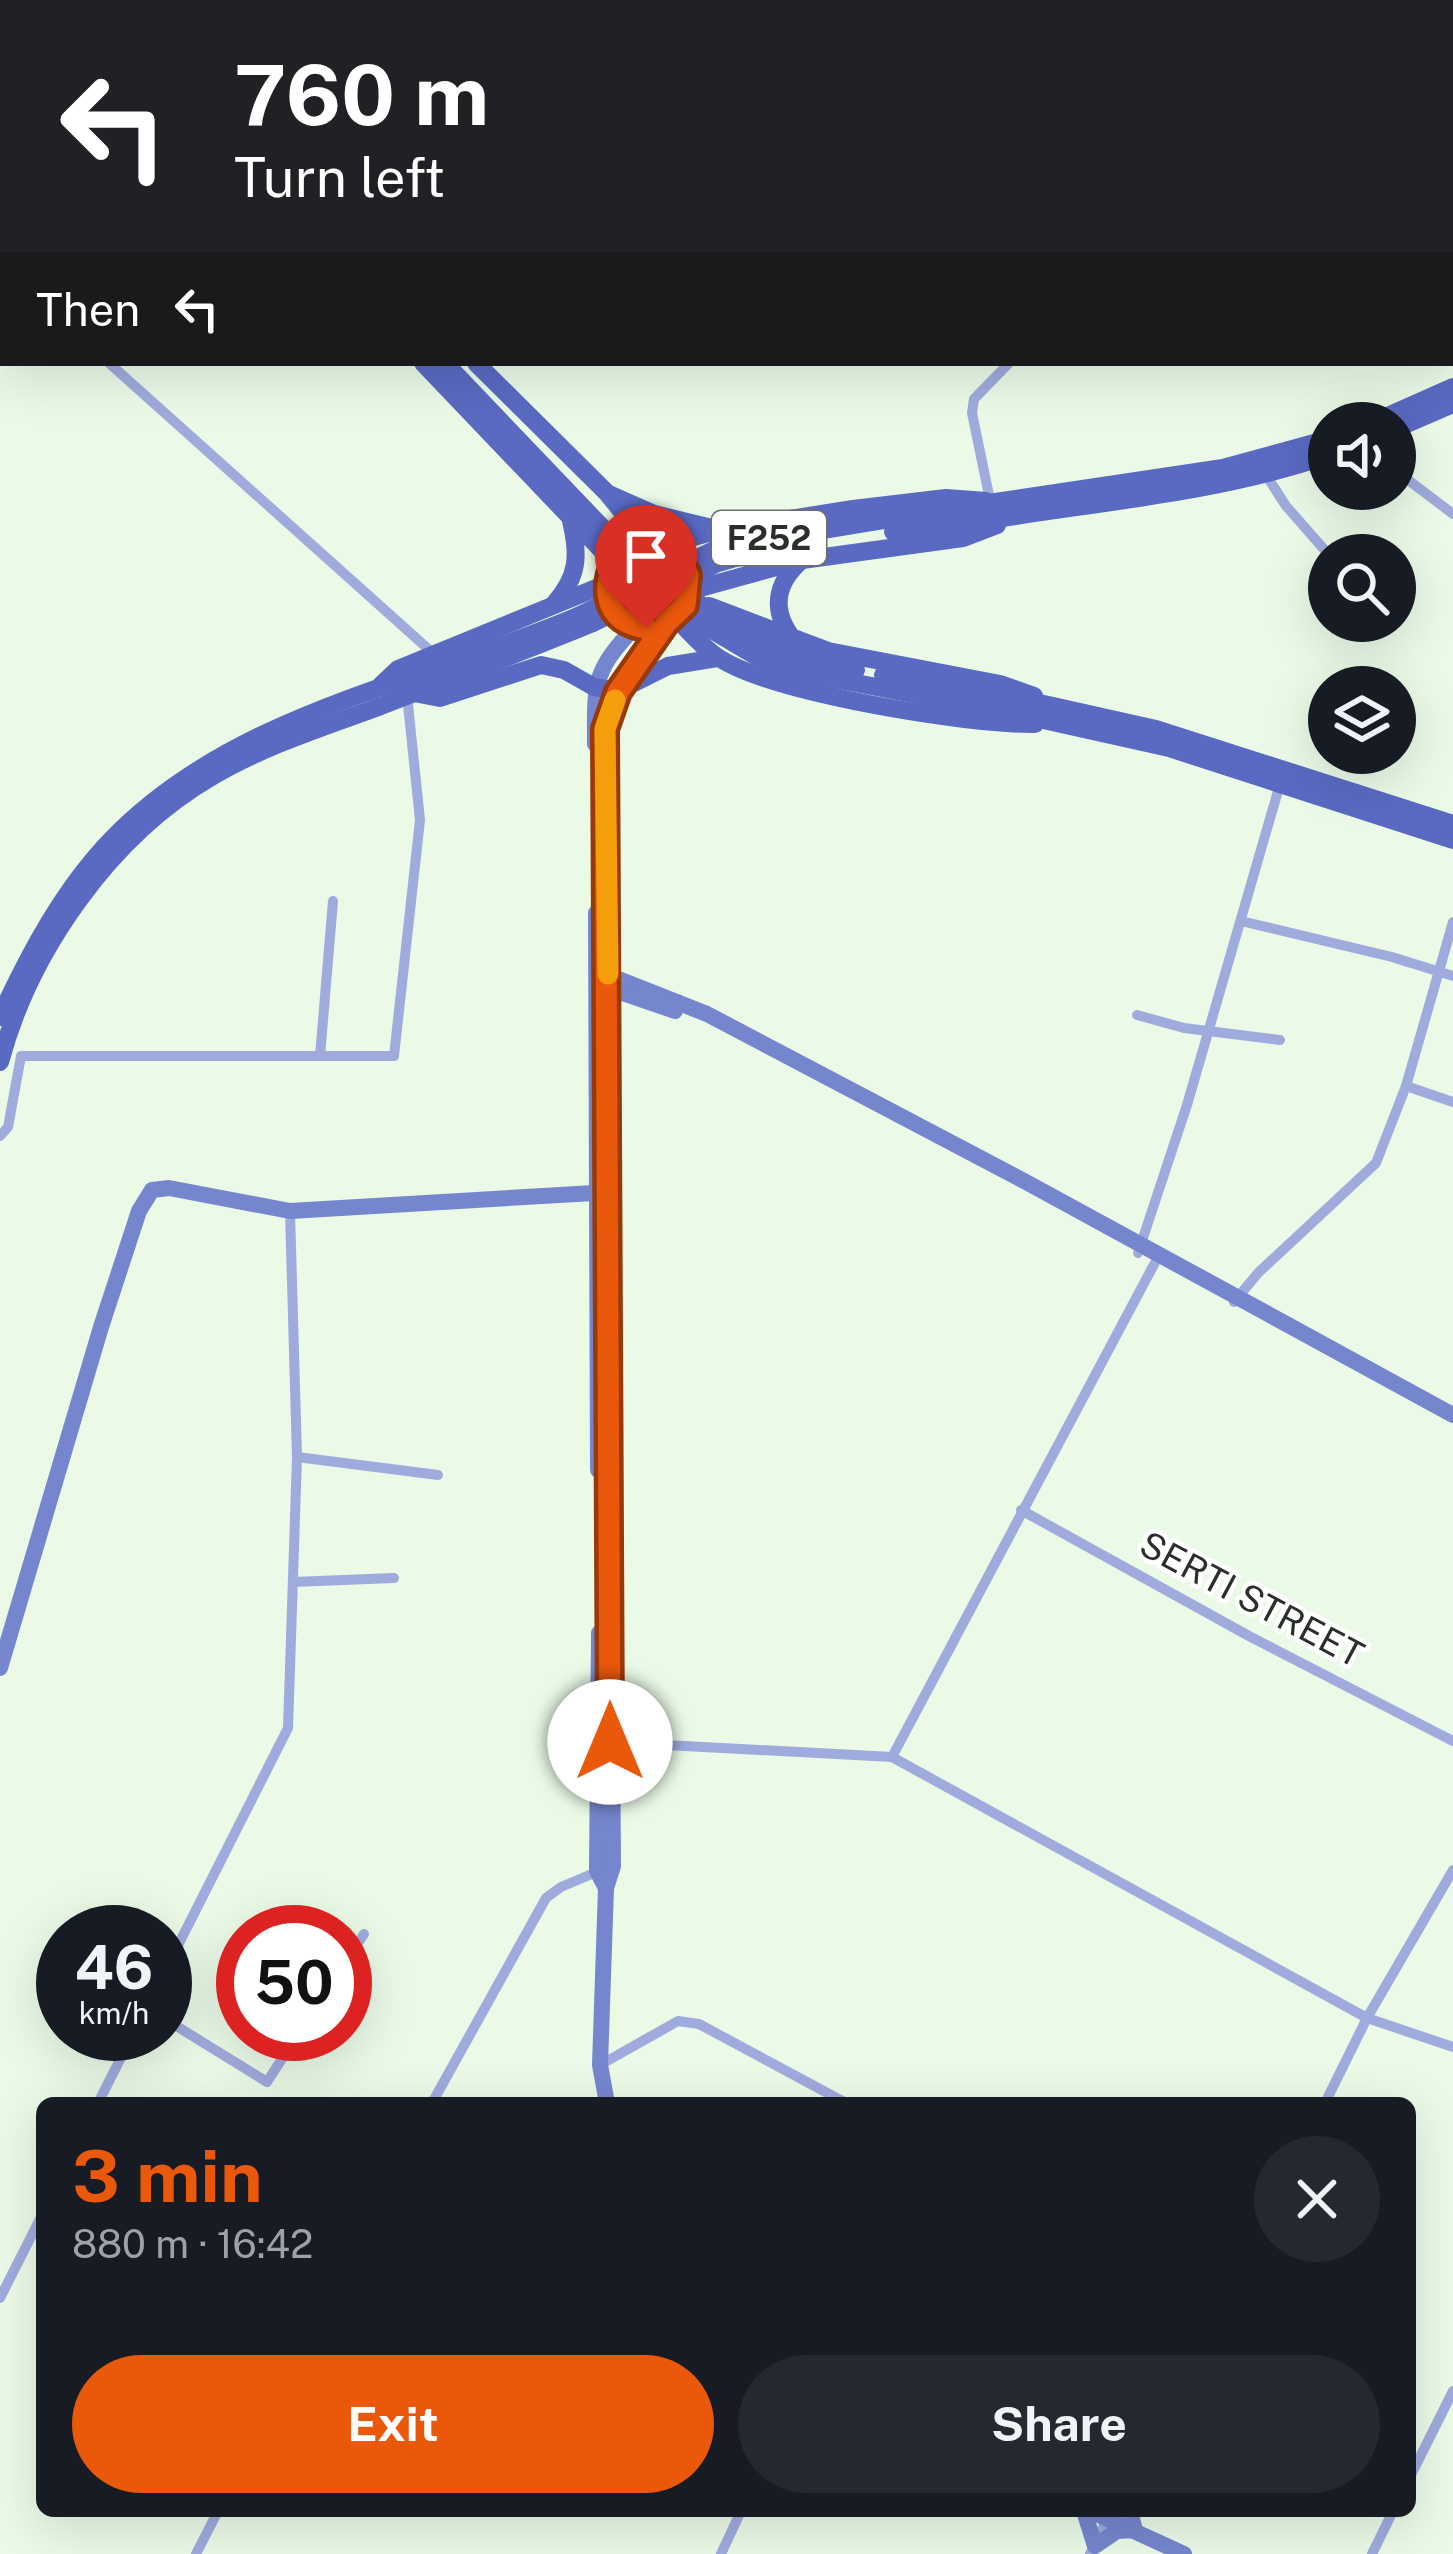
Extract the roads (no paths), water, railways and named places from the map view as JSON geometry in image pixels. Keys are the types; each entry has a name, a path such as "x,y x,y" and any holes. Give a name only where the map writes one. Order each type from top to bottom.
{"main road":[{"path":"426,366 571,521 620,548 704,609 788,654 1024,707 1156,729 1453,824"},
{"path":"448,366 626,550 853,508 946,498 983,506"},
{"path":"466,366 588,488 620,548 606,584 612,610 635,627"},
{"path":"479,366 653,545"},
{"path":"1416,403 1453,387"},
{"path":"1416,420 1453,404"},
{"name":"F252","path":"585,619 720,547 1206,471 1308,445"},
{"name":"F252","path":"983,506 1023,514 1198,489 1308,462"},
{"path":"607,493 654,514 721,530"},
{"path":"688,594 802,560 963,538 1023,514"},
{"path":"551,608 569,587 579,556 571,521"},
{"name":"F252","path":"653,545 681,561 688,594 671,620"},
{"path":"794,641 779,621 778,598 788,572 802,560"},
{"path":"376,690 398,669 606,584"},
{"path":"688,594 794,641 1000,684 1065,715 1453,840"},
{"path":"0,1017 26,962 68,894 110,841 154,800 202,766 267,732 376,690 585,619"},
{"path":"0,1062 23,998 94,882 148,824 211,776 585,619"},
{"path":"671,620 717,658 786,685 993,725 1065,715"},
{"path":"606,2097 600,2065 610,1742 594,687 612,651 635,627 671,620"},
{"path":"605,1875 594,1193 605,729 618,692 671,620"},
{"path":"411,694 440,698 541,665 618,692 668,666 717,658"},
{"path":"602,980 707,1014 1453,1415"},
{"path":"0,1668 101,1327 152,1190 169,1188 290,1211 594,1193"},
{"path":"1235,1300 1453,1425"},
{"path":"1093,2550 1097,2517"},
{"path":"1107,2517 1184,2554"},
{"path":"1132,2517 1135,2530"},
{"path":"1093,2550 1117,2531 1135,2530"}],"street":[{"path":"113,366 435,655"},
{"path":"983,506 974,399 1006,366"},
{"path":"1266,475 1311,534"},
{"path":"1416,486 1453,514"},
{"path":"0,1136 8,1127 21,1057 394,1056 420,820 411,694"},
{"path":"1140,1249 1280,784"},
{"path":"320,1056 333,901"},
{"path":"1240,922 1453,976"},
{"path":"1235,1300 1376,1162 1406,1086 1453,922"},
{"path":"1137,1015 1184,1028 1280,1040"},
{"path":"1406,1086 1453,1102"},
{"path":"192,1918 288,1728 297,1457 290,1211"},
{"path":"892,1757 1157,1259"},
{"path":"297,1457 438,1475"},
{"name":"SERTI STREET","path":"1022,1510 1249,1636 1453,1741"},
{"path":"293,1582 394,1578"},
{"path":"610,1742 892,1757 1367,2018 1453,2048"},
{"path":"1328,2097 1367,2018 1453,1870"},
{"path":"435,2097 546,1898 605,1875"},
{"path":"600,2065 678,2021 699,2024 835,2097"},
{"path":"101,2097 119,2061"},
{"path":"232,2061 266,2082 280,2061"},
{"path":"0,2298 36,2227"},
{"path":"1416,2466 1452,2397"},
{"path":"196,2554 215,2517"},
{"path":"721,2554 738,2517"},
{"path":"1372,2554 1390,2517"}]}
